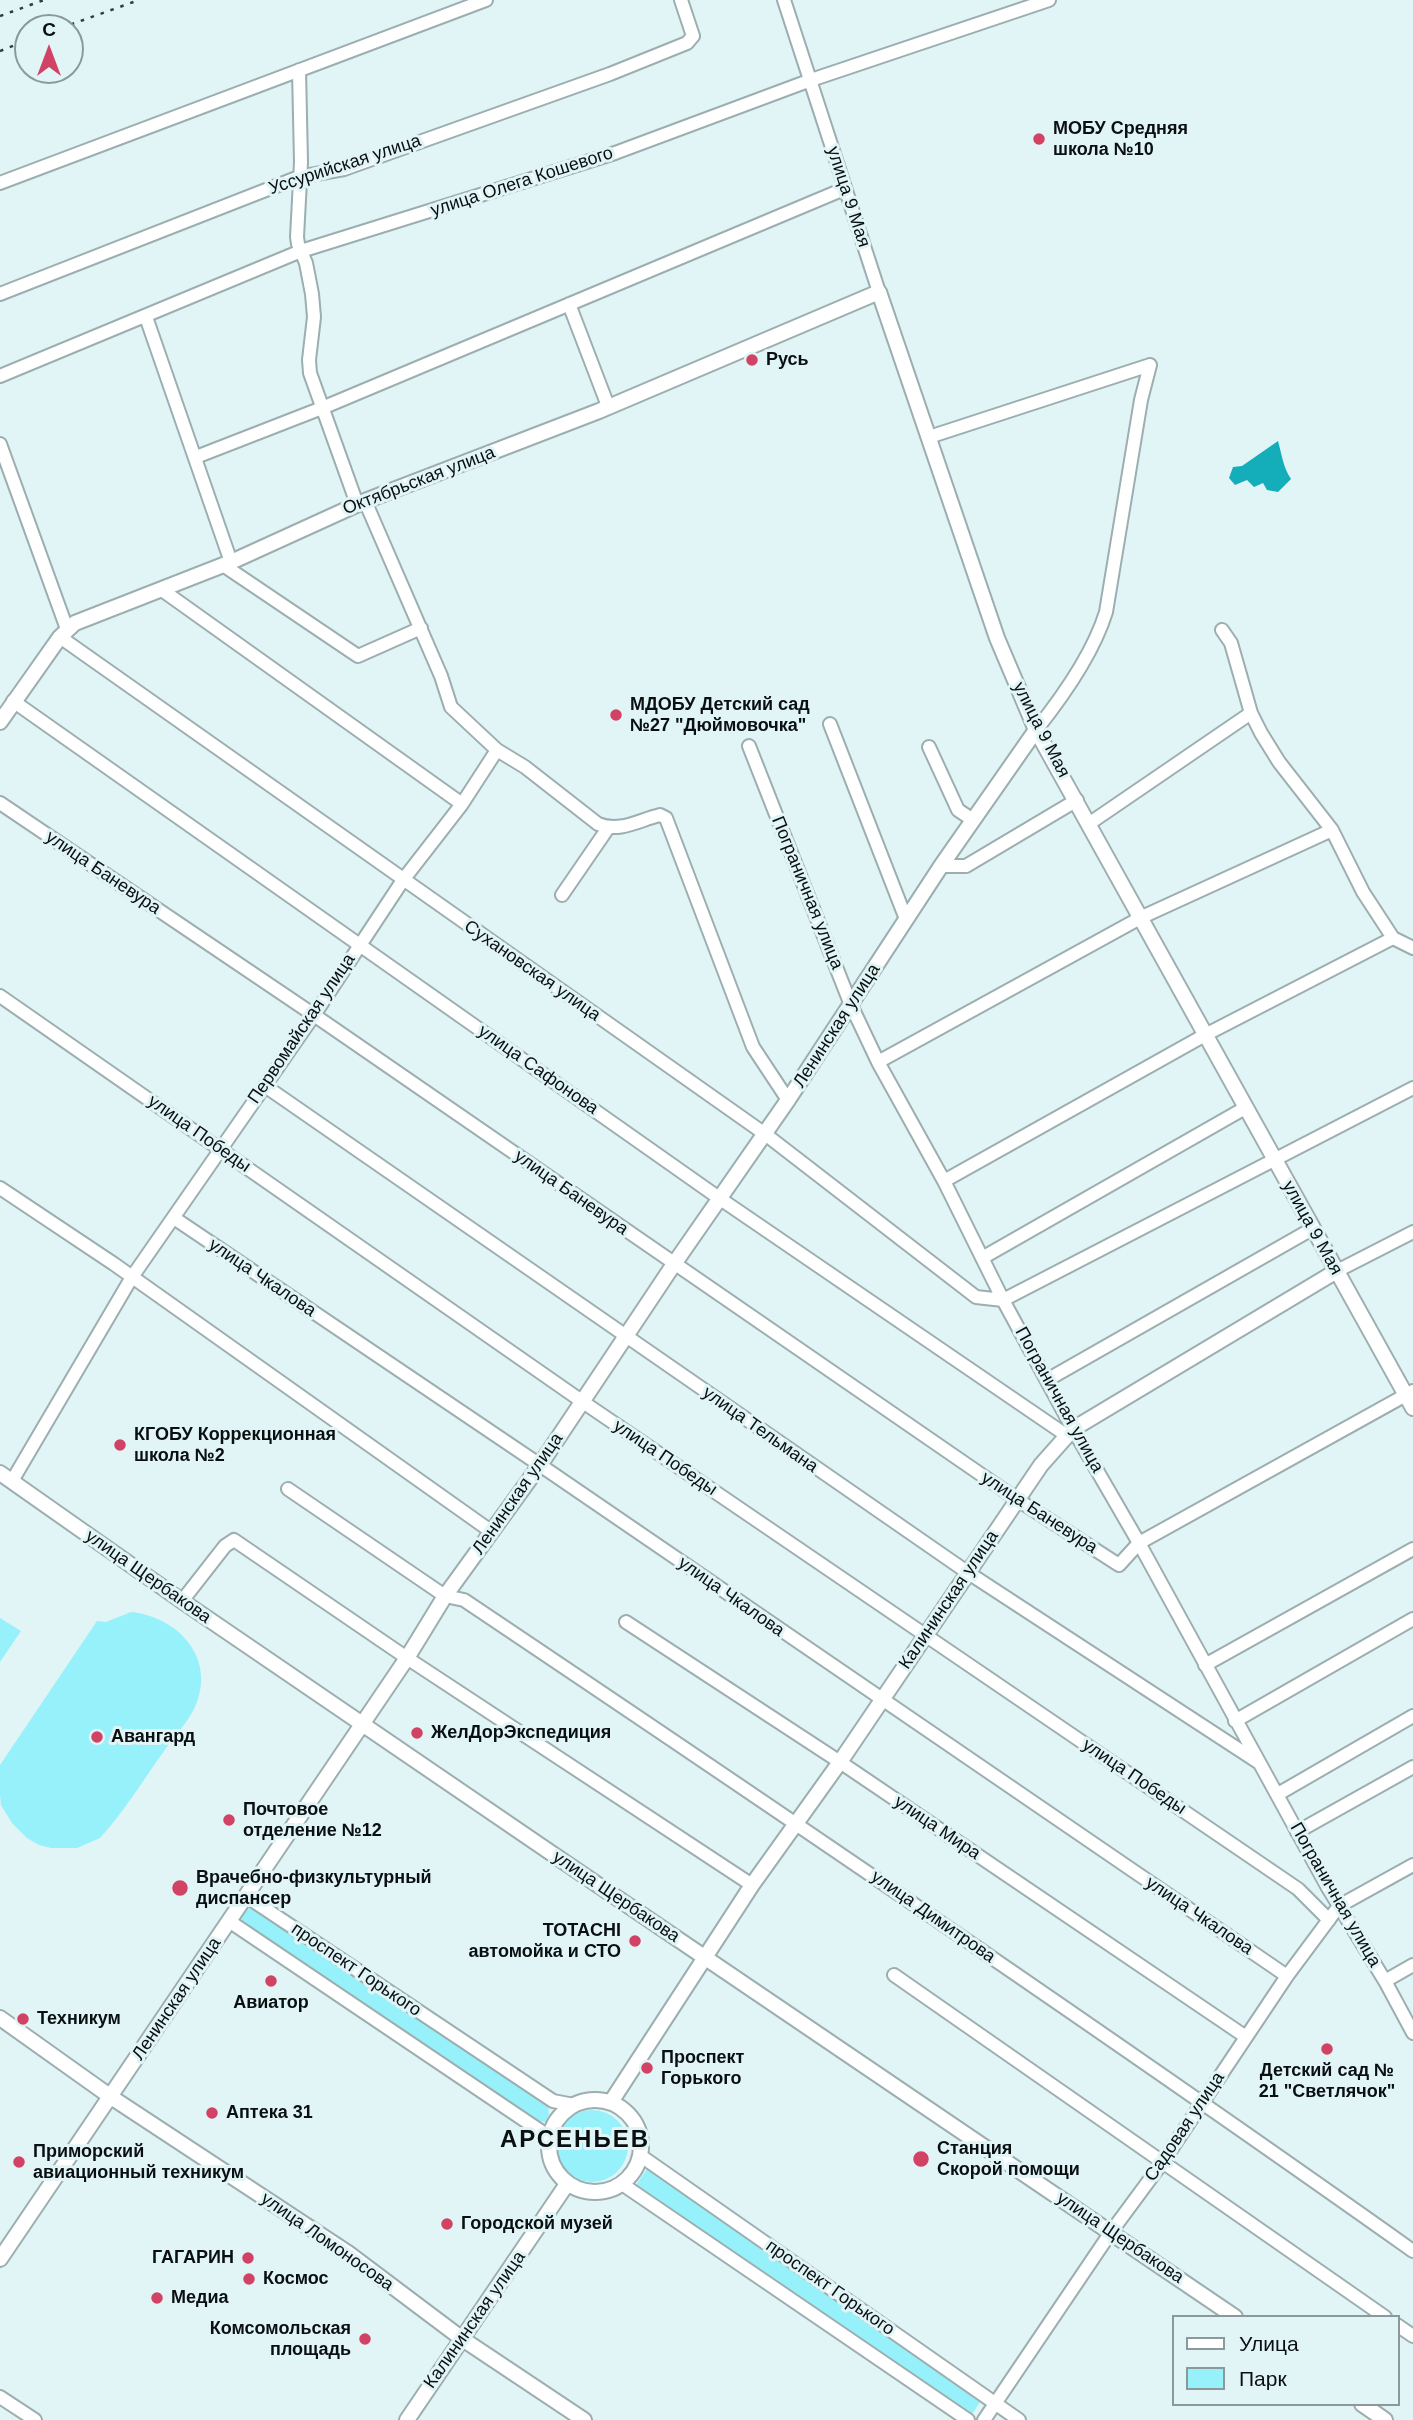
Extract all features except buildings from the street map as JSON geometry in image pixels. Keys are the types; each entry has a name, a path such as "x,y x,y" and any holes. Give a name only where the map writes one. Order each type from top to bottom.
{"main road":[{"name":"Октябрьская улица","path":"0,722 63,633 75,624 227,563 361,503 608,406 879,292"},
{"name":"улица 9 Мая","path":"879,292 997,638 1037,730 1335,1272 1409,1393 1413,1408"},
{"name":"Ленинская улица","path":"0,2259 407,1658 445,1596 540,1465 674,1264 788,1100 941,866 1037,730"},
{"name":"Калининская улица","path":"611,2102 752,1885 840,1762 1041,1465 1069,1432 1335,1272"},
{"name":"улица Щербакова","path":"6,1477 706,1959 1232,2315"},
{"name":"улица Ломоносова","path":"0,2018 111,2097 348,2253 461,2338 584,2420"},
{"name":"проспект Горького","path":"574,2105 588,2101 611,2102"},
{"path":"574,2105 561,2115 552,2128 548,2154 554,2168 567,2185 595,2192 622,2184 635,2170 641,2155 635,2123 611,2102"},
{"name":"Калининская улица","path":"407,2420 567,2185"},
{"path":"1365,2406 1385,2420"}],"street":[{"path":"0,183 486,0"},
{"name":"Уссурийская улица","path":"0,294 299,177 344,169 610,74 687,43 693,36 681,0"},
{"name":"улица 9 Мая","path":"784,0 879,292"},
{"name":"улица Олега Кошевого","path":"0,376 301,251 615,153 811,80 1049,0"},
{"path":"299,70 297,237 306,263 314,317 309,367 322,408 361,503 421,628 451,707 497,750 525,767 598,824 608,828 631,825 660,814 666,818 753,1047 788,1100"},
{"path":"196,457 322,408 844,189"},
{"path":"569,304 608,406"},
{"path":"146,317 196,457 227,563 358,656 421,628"},
{"path":"929,437 1150,365 1141,400 1101,629 1075,674 1037,730"},
{"path":"0,444 63,633"},
{"path":"162,590 462,804"},
{"path":"1222,629 1231,643 1251,713 1279,762 1332,830 1363,892 1393,937 1413,948"},
{"name":"Сухановская улица","path":"63,633 403,880 765,1134 976,1297 1003,1300"},
{"name":"улица Сафонова","path":"13,701 719,1198 1069,1432"},
{"path":"1090,823 1251,713"},
{"path":"830,724 906,919"},
{"name":"Пограничная улица","path":"749,746 851,1005 878,1062 944,1181 1003,1300 1047,1380 1069,1432 1139,1543 1297,1832 1412,2028"},
{"path":"929,747 958,810 973,820"},
{"name":"Первомайская улица","path":"6,1477 132,1277 314,1015 359,943 403,880 462,804 497,750"},
{"path":"941,866 967,866 1077,800"},
{"name":"улица Баневура","path":"0,803 314,1015 1018,1500 1119,1565 1139,1543"},
{"path":"562,895 608,828"},
{"path":"878,1062 1142,917 1332,830"},
{"path":"944,1181 1205,1035 1393,937"},
{"name":"улица Победы","path":"0,996 583,1402 1298,1889 1329,1920"},
{"name":"улица Тельмана","path":"265,1086 967,1572 1261,1764"},
{"path":"1003,1300 1413,1088"},
{"path":"982,1258 1245,1108"},
{"path":"0,1188 132,1277 492,1532"},
{"name":"улица Чкалова","path":"174,1219 540,1465 1287,1976"},
{"path":"1047,1380 1312,1229"},
{"name":"Калининская улица","path":"1335,1272 1413,1232"},
{"path":"1139,1543 1409,1393"},
{"name":"улица Димитрова","path":"288,1489 445,1596 464,1600 797,1823 1413,2251"},
{"path":"183,1601 225,1546 234,1540 407,1658 752,1885"},
{"path":"1205,1665 1413,1549"},
{"path":"1235,1721 1413,1619"},
{"name":"улица Мира","path":"626,1622 840,1762 1246,2037"},
{"path":"1278,1794 1413,1716"},
{"path":"1297,1832 1413,1767"},
{"name":"Садовая улица","path":"984,2420 1111,2232 1162,2163 1287,1976 1339,1906 1413,1865"},
{"name":"проспект Горького","path":"246,1896 553,2101 574,2105"},
{"name":"проспект Горького","path":"229,1921 550,2140"},
{"path":"1385,1981 1413,1965"},
{"path":"894,1975 1382,2315"},
{"name":"проспект Горького","path":"641,2155 1019,2420"},
{"name":"проспект Горького","path":"622,2184 968,2420"},
{"path":"0,2397 35,2420"}],"green space":[{"name":"Авангард","path":"131,1612 164,1622 178,1631 189,1643 201,1672 195,1707 100,1838 77,1848 39,1845 27,1838 12,1823 1,1805 0,1765 97,1621 106,1622"},
{"path":"0,1618 21,1631 0,1662"},
{"path":"252,1908 548,2105 549,2115 545,2122 535,2121 242,1923 241,1915 244,1909"},
{"path":"592,2110 612,2116 622,2126 628,2146 622,2166 612,2176 592,2182 572,2176 562,2166 556,2146 562,2126 572,2116"},
{"path":"647,2169 980,2402 972,2414 636,2185"}],"shaded area":[{"path":"1278,441 1291,479 1278,492 1267,490 1263,483 1254,487 1247,480 1235,485 1229,478 1233,467 1242,466"}],"railway":[{"path":"0,16 44,0"},
{"path":"84,20 139,0"},
{"path":"0,51 14,46"}],"place":[{"name":"МОБУ Средняя школа №10","path":"1039,139"},
{"name":"Русь","path":"752,360"},
{"name":"МДОБУ Детский сад №27 \"Дюймовочка\"","path":"616,715"},
{"name":"КГОБУ Коррекционная школа №2","path":"120,1445"},
{"name":"ЖелДорЭкспедиция","path":"417,1733"},
{"name":"Авангард","path":"97,1737"},
{"name":"Почтовое отделение №12","path":"229,1820"},
{"name":"Врачебно-физкультурный диспансер","path":"180,1888"},
{"name":"TOTACHI автомойка и СТО","path":"635,1941"},
{"name":"Авиатор","path":"271,1981"},
{"name":"Техникум","path":"23,2019"},
{"name":"Детский сад № 21 \"Светлячок\"","path":"1327,2049"},
{"name":"Проспект Горького","path":"647,2068"},
{"name":"Аптека 31","path":"212,2113"},
{"name":"Станция Скорой помощи","path":"921,2159"},
{"name":"Приморский авиационный техникум","path":"19,2162"},
{"name":"Городской музей","path":"447,2224"},
{"name":"ГАГАРИН","path":"248,2258"},
{"name":"Космос","path":"249,2279"},
{"name":"Медиа","path":"157,2298"},
{"name":"Комсомольская площадь","path":"365,2339"}],"district":[{"name":"АРСЕНЬЕВ","path":"575,2140"}]}
